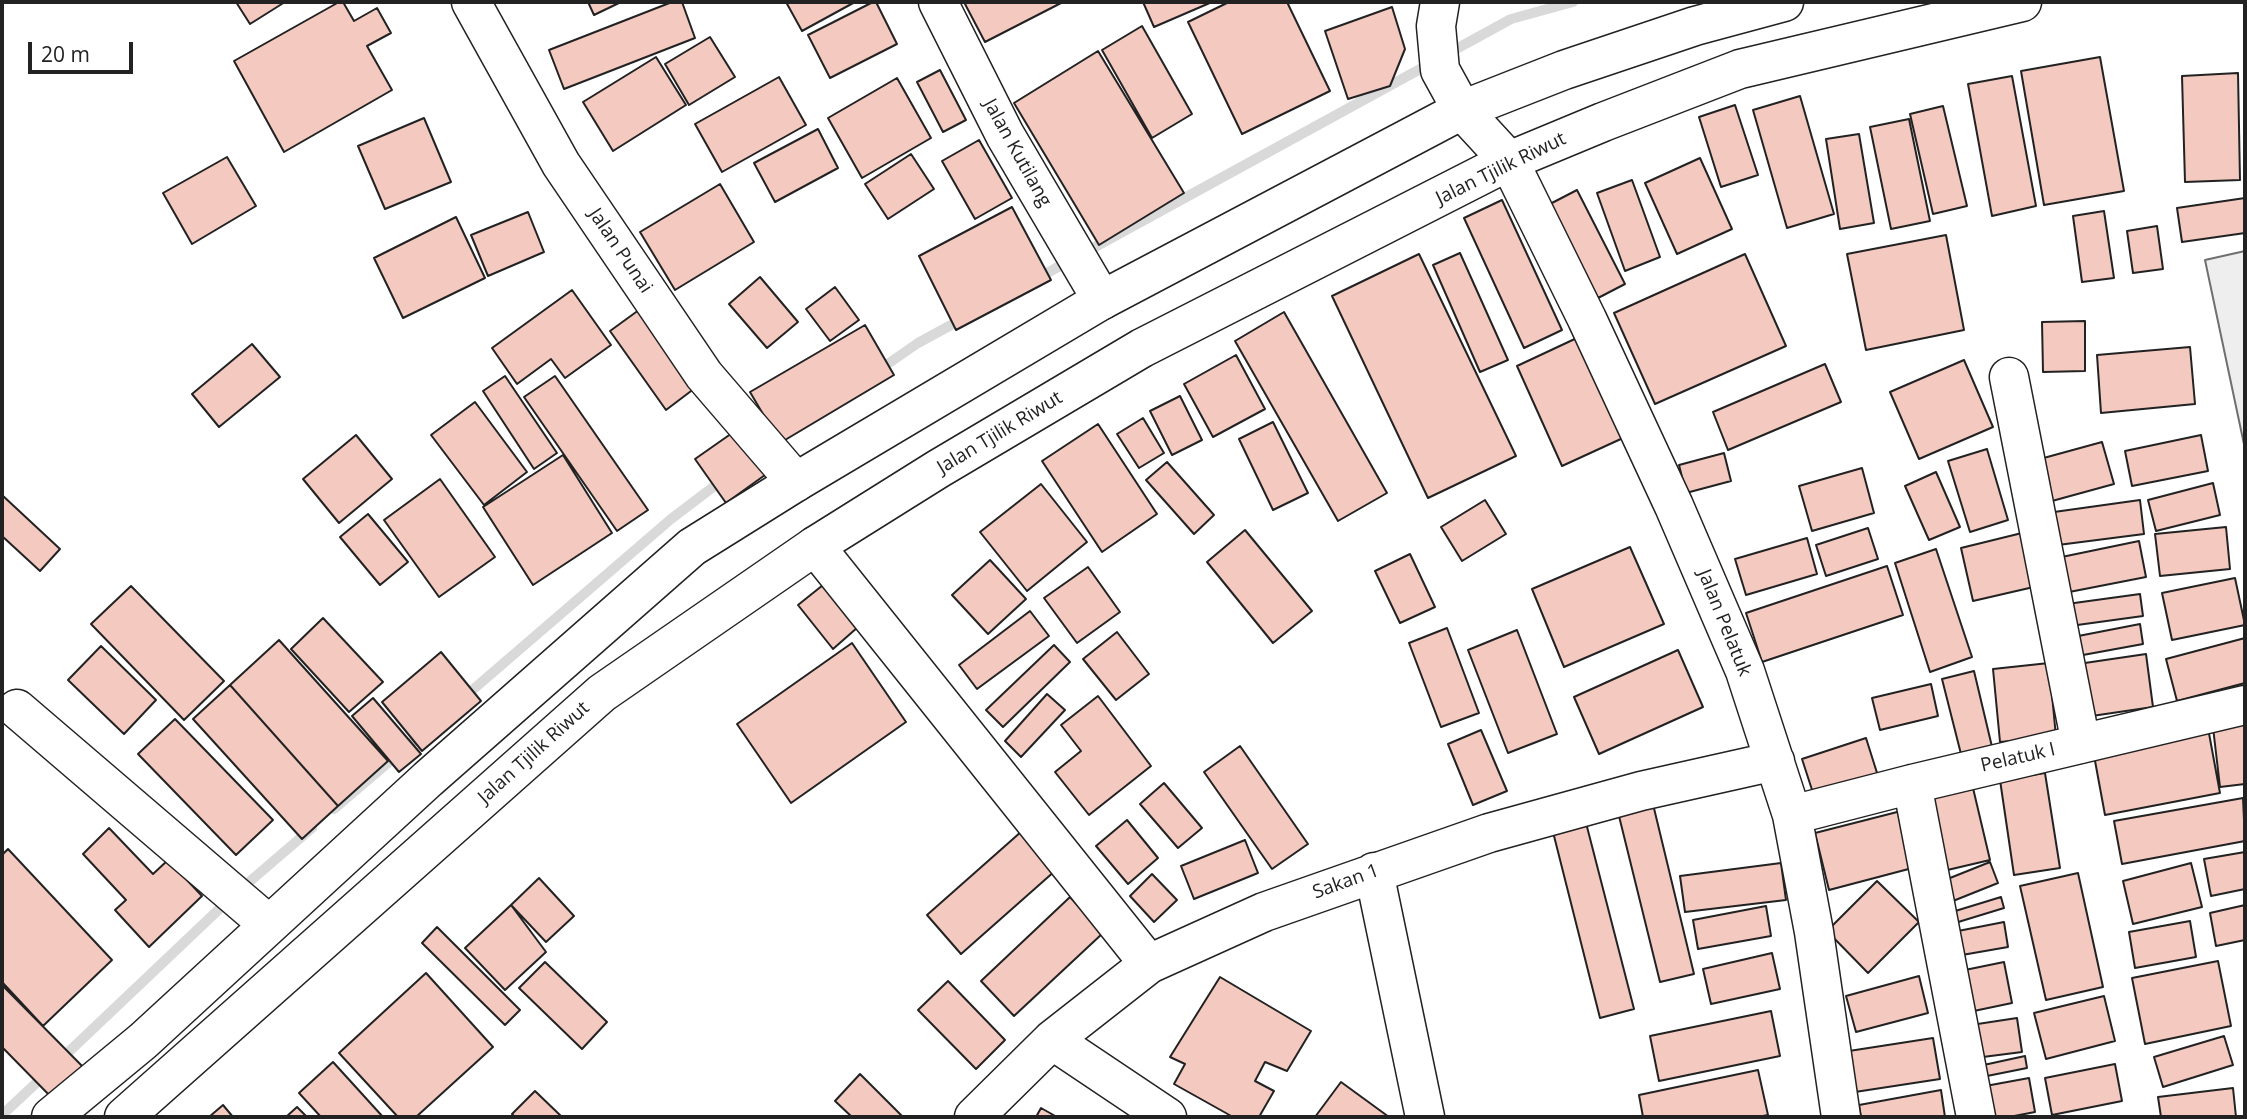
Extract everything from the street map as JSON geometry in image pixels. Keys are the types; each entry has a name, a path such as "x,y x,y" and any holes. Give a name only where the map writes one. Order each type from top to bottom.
{"main road":[{"name":"Jalan Punai","path":"471,2 568,175 704,375 796,482"},
{"name":"Jalan Kutilang","path":"938,2 1005,135 1102,300"},
{"name":"Jalan Pelatuk","path":"1440,2 1436,26 1440,70 1462,110 1509,161 1587,318 1709,585 1745,671 1793,815 1814,932 1841,1117"},
{"path":"51,1117 142,1041 428,779 692,547 1102,300 1462,110 1564,70 1696,26 1784,2"},
{"name":"Jalan Tjilik Riwut","path":"124,1117 602,693 815,546 938,469 1142,348 1509,161 1740,69 2022,2"},
{"path":"2009,377 2081,744"},
{"path":"815,546 1149,964"},
{"name":"Pelatuk I","path":"1793,815 2245,705"},
{"path":"17,709 268,924"},
{"name":"Sakan 1","path":"974,1117 1052,1040 1149,964 1264,912 1489,833 1641,790 1775,761"},
{"path":"1912,784 1976,1117"},
{"path":"1374,872 1425,1117"},
{"path":"1052,1040 1167,1117"},
{"path":"142,1041 174,1074"}],"shaded area":[{"path":"2245,251 2245,449 2205,260"}],"building":[{"path":"236,2 285,2 250,24"},
{"path":"343,2 354,21 377,8 391,33 367,46 392,90 284,152 234,61"},
{"path":"588,2 621,2 594,15"},
{"path":"672,2 682,2 695,38 564,89 549,50"},
{"path":"786,2 855,2 802,31"},
{"path":"876,2 897,44 830,78 808,35"},
{"path":"1063,2 985,42 965,4"},
{"path":"1143,2 1212,2 1154,27"},
{"path":"1229,2 1287,2 1330,91 1242,134 1188,22"},
{"path":"1392,7 1405,49 1390,86 1348,99 1325,31"},
{"path":"1142,26 1192,114 1152,138 1102,50"},
{"path":"710,37 735,77 689,105 665,64"},
{"path":"1098,51 1184,193 1099,245 1014,103"},
{"path":"656,57 686,105 613,151 583,102"},
{"path":"2100,57 2124,191 2044,205 2021,71"},
{"path":"940,70 966,120 943,132 917,82"},
{"path":"2238,73 2240,180 2185,182 2182,76"},
{"path":"2012,76 2036,206 1992,216 1968,84"},
{"path":"779,77 806,125 722,172 695,124"},
{"path":"897,78 931,138 862,178 828,118"},
{"path":"1800,96 1834,214 1787,228 1753,110"},
{"path":"1735,105 1758,175 1721,187 1699,117"},
{"path":"1943,106 1967,206 1933,214 1910,114"},
{"path":"424,118 451,182 385,209 358,146"},
{"path":"1909,119 1930,221 1891,229 1870,127"},
{"path":"818,129 838,168 775,202 754,163"},
{"path":"1859,134 1874,223 1840,229 1826,139"},
{"path":"979,140 1012,198 975,219 942,161"},
{"path":"911,154 934,189 888,219 865,184"},
{"path":"227,157 256,206 192,244 163,193"},
{"path":"1700,158 1732,229 1677,254 1645,183"},
{"path":"1632,180 1660,257 1625,271 1597,193"},
{"path":"720,184 754,242 675,290 640,232"},
{"path":"1577,190 1625,284 1598,298 1550,204"},
{"path":"2245,198 2245,233 2182,242 2177,208"},
{"path":"1502,200 1562,330 1524,348 1464,218"},
{"path":"1012,207 1051,280 956,330 919,256"},
{"path":"2104,211 2114,278 2082,282 2073,216"},
{"path":"528,212 544,252 488,276 471,235"},
{"path":"456,217 485,278 403,318 374,258"},
{"path":"2157,226 2163,269 2133,273 2127,231"},
{"path":"1946,235 1964,330 1866,350 1847,254"},
{"path":"1460,253 1508,360 1480,372 1433,265"},
{"path":"1419,254 1516,456 1428,498 1332,296"},
{"path":"1745,254 1786,346 1655,404 1614,313"},
{"path":"760,277 798,322 767,348 729,304"},
{"path":"835,287 859,320 830,341 806,309"},
{"path":"572,290 611,345 565,378 551,359 517,384 492,348"},
{"path":"643,307 699,385 666,410 610,331"},
{"path":"1284,312 1387,493 1338,521 1235,341"},
{"path":"2085,321 2085,371 2043,372 2042,322"},
{"path":"865,325 894,375 780,443 750,392"},
{"path":"1579,337 1623,438 1562,466 1517,366"},
{"path":"252,344 280,377 219,427 192,394"},
{"path":"2190,347 2195,404 2101,413 2097,355"},
{"path":"1236,355 1265,409 1213,437 1184,384"},
{"path":"1964,360 1993,427 1919,459 1890,392"},
{"path":"1825,364 1841,402 1728,450 1713,412"},
{"path":"505,376 557,453 534,469 483,391"},
{"path":"555,376 648,510 617,531 524,397"},
{"path":"1180,396 1202,440 1172,455 1150,411"},
{"path":"475,402 527,472 484,505 431,435"},
{"path":"1143,418 1164,453 1139,468 1117,434"},
{"path":"1273,422 1308,493 1273,510 1239,439"},
{"path":"1098,424 1157,514 1102,552 1042,461"},
{"path":"735,431 765,475 726,503 695,459"},
{"path":"356,435 392,479 339,523 303,479"},
{"path":"2201,435 2208,471 2132,486 2125,451"},
{"path":"2102,442 2114,484 2052,501 2040,459"},
{"path":"1987,449 2008,520 1970,532 1948,461"},
{"path":"1724,453 1731,481 1686,493 1679,465"},
{"path":"563,455 612,533 533,585 483,507"},
{"path":"1167,462 1214,515 1194,534 1146,480"},
{"path":"1862,468 1874,513 1812,531 1799,486"},
{"path":"1936,472 1960,527 1929,540 1905,486"},
{"path":"440,479 495,557 439,597 384,520"},
{"path":"2213,483 2220,515 2156,531 2148,500"},
{"path":"1041,484 1087,542 1027,591 980,532"},
{"path":"2,495 60,549 40,571 2,536"},
{"path":"1485,500 1506,534 1462,561 1441,527"},
{"path":"2140,500 2144,534 2058,545 2054,512"},
{"path":"368,514 408,562 380,585 340,537"},
{"path":"2226,527 2230,569 2160,576 2155,534"},
{"path":"1868,528 1878,559 1826,576 1816,545"},
{"path":"1245,530 1312,611 1273,643 1207,562"},
{"path":"2026,532 2038,586 1973,601 1961,548"},
{"path":"1807,538 1817,574 1746,595 1735,559"},
{"path":"2139,541 2146,577 2059,594 2052,559"},
{"path":"1630,547 1664,624 1564,667 1532,589"},
{"path":"1936,549 1972,657 1930,672 1895,563"},
{"path":"1410,554 1435,607 1400,623 1375,571"},
{"path":"990,560 1026,599 988,634 952,595"},
{"path":"1887,566 1903,615 1762,662 1746,613"},
{"path":"1088,567 1120,612 1077,643 1044,598"},
{"path":"2235,578 2245,625 2172,640 2162,593"},
{"path":"823,585 858,627 833,649 798,605"},
{"path":"131,586 224,681 184,720 91,624"},
{"path":"2140,594 2143,616 2070,626 2067,604"},
{"path":"1030,611 1049,636 977,689 959,665"},
{"path":"323,618 383,682 349,712 291,649"},
{"path":"2140,624 2143,644 2072,657 2068,638"},
{"path":"1447,628 1479,713 1441,727 1409,643"},
{"path":"1517,630 1557,734 1508,753 1468,650"},
{"path":"1117,632 1149,674 1116,700 1083,659"},
{"path":"2245,638 2245,683 2177,701 2166,659"},
{"path":"279,640 388,761 338,806 230,685"},
{"path":"852,643 906,722 791,803 737,724"},
{"path":"1054,645 1070,662 1003,727 986,710"},
{"path":"101,646 156,700 124,734 68,680"},
{"path":"1678,650 1703,707 1599,754 1574,697"},
{"path":"441,652 481,701 422,751 382,702"},
{"path":"2146,654 2153,707 2085,717 2078,664"},
{"path":"2049,663 2056,737 2000,742 1993,669"},
{"path":"1974,671 1993,751 1962,758 1942,679"},
{"path":"1931,684 1938,716 1880,730 1872,698"},
{"path":"230,685 338,806 302,839 193,719"},
{"path":"1047,694 1065,710 1021,757 1005,741"},
{"path":"1098,696 1151,766 1089,815 1055,772 1081,751 1061,725"},
{"path":"373,698 421,754 399,772 352,716"},
{"path":"2245,714 2245,784 2220,787 2212,719"},
{"path":"175,719 273,820 236,855 138,754"},
{"path":"2208,728 2220,793 2105,815 2093,750"},
{"path":"1481,730 1507,791 1473,805 1448,744"},
{"path":"1866,738 1878,776 1814,796 1802,759"},
{"path":"1240,746 1308,844 1272,869 1204,772"},
{"path":"2045,773 2060,868 2014,875 2000,780"},
{"path":"1164,783 1202,828 1178,848 1140,804"},
{"path":"1973,788 1990,860 1939,872 1922,800"},
{"path":"2243,798 2245,841 2122,864 2114,821"},
{"path":"1652,800 1694,974 1660,982 1617,808"},
{"path":"1905,810 1920,866 1829,890 1815,833"},
{"path":"1585,819 1634,1009 1600,1018 1552,828"},
{"path":"1127,820 1158,858 1128,884 1096,846"},
{"path":"109,828 153,874 168,860 202,896 149,947 115,910 126,900 83,854"},
{"path":"1022,831 1056,870 961,954 927,915"},
{"path":"1245,840 1258,873 1194,899 1181,866"},
{"path":"8,849 112,960 43,1026 2,982 2,855"},
{"path":"2245,852 2245,889 2211,896 2204,859"},
{"path":"1990,862 1998,883 1953,901 1945,880"},
{"path":"1781,863 1786,900 1685,912 1680,876"},
{"path":"2191,863 2202,907 2133,924 2123,881"},
{"path":"2078,873 2103,987 2046,1000 2020,886"},
{"path":"1152,874 1177,900 1154,922 1130,896"},
{"path":"539,878 574,916 546,942 511,905"},
{"path":"1877,881 1919,922 1868,973 1827,931"},
{"path":"1070,897 1103,933 1014,1016 981,981"},
{"path":"2001,897 2004,908 1955,923 1952,912"},
{"path":"511,905 546,952 505,990 465,948"},
{"path":"2245,905 2245,940 2216,946 2210,913"},
{"path":"1766,906 1771,936 1698,949 1693,920"},
{"path":"2190,921 2196,957 2135,968 2129,932"},
{"path":"2004,922 2008,947 1962,955 1958,931"},
{"path":"437,927 520,1010 505,1025 422,943"},
{"path":"1772,953 1780,989 1711,1004 1703,969"},
{"path":"2218,961 2231,1026 2145,1044 2132,978"},
{"path":"545,962 607,1022 582,1049 519,988"},
{"path":"2004,962 2012,1003 1969,1012 1960,971"},
{"path":"426,973 493,1047 416,1117 398,1117 339,1053"},
{"path":"1919,976 1928,1013 1856,1032 1846,996"},
{"path":"1220,977 1311,1031 1287,1071 1265,1062 1255,1081 1274,1091 1259,1117 1233,1117 1174,1084 1185,1064 1170,1057"},
{"path":"948,981 1005,1040 976,1069 918,1010"},
{"path":"2,985 87,1071 56,1102 2,1047"},
{"path":"2104,996 2115,1041 2046,1059 2034,1013"},
{"path":"1771,1011 1780,1056 1659,1081 1650,1036"},
{"path":"2017,1018 2022,1052 1975,1058 1971,1025"},
{"path":"2224,1036 2233,1065 2163,1087 2154,1057"},
{"path":"1933,1038 1940,1079 1855,1092 1849,1051"},
{"path":"2025,1056 2027,1068 1982,1077 1979,1066"},
{"path":"333,1062 383,1117 321,1117 299,1093"},
{"path":"2115,1064 2122,1101 2052,1115 2045,1078"},
{"path":"1758,1070 1768,1115 1643,1117 1639,1095"},
{"path":"860,1074 903,1117 852,1117 835,1101"},
{"path":"2029,1078 2035,1112 2009,1117 1985,1117 1980,1087"},
{"path":"1341,1082 1389,1117 1315,1117"},
{"path":"2233,1088 2236,1117 2161,1117 2158,1097"},
{"path":"1941,1090 1945,1117 1861,1117 1859,1105"},
{"path":"535,1091 562,1117 515,1117 512,1114"},
{"path":"223,1105 233,1117 209,1117"},
{"path":"297,1107 307,1117 286,1117"},
{"path":"1041,1108 1057,1117 1036,1117"}],"waterway":[{"path":"1447,54 1511,19 1573,2"},
{"path":"1095,247 1433,62"},
{"path":"1036,279 1058,267"},
{"path":"876,372 918,343 964,318"},
{"path":"462,699 671,519 725,478"},
{"path":"334,809 423,733"},
{"path":"58,1062 234,895 312,828"},
{"path":"2,1115 47,1073"}]}
